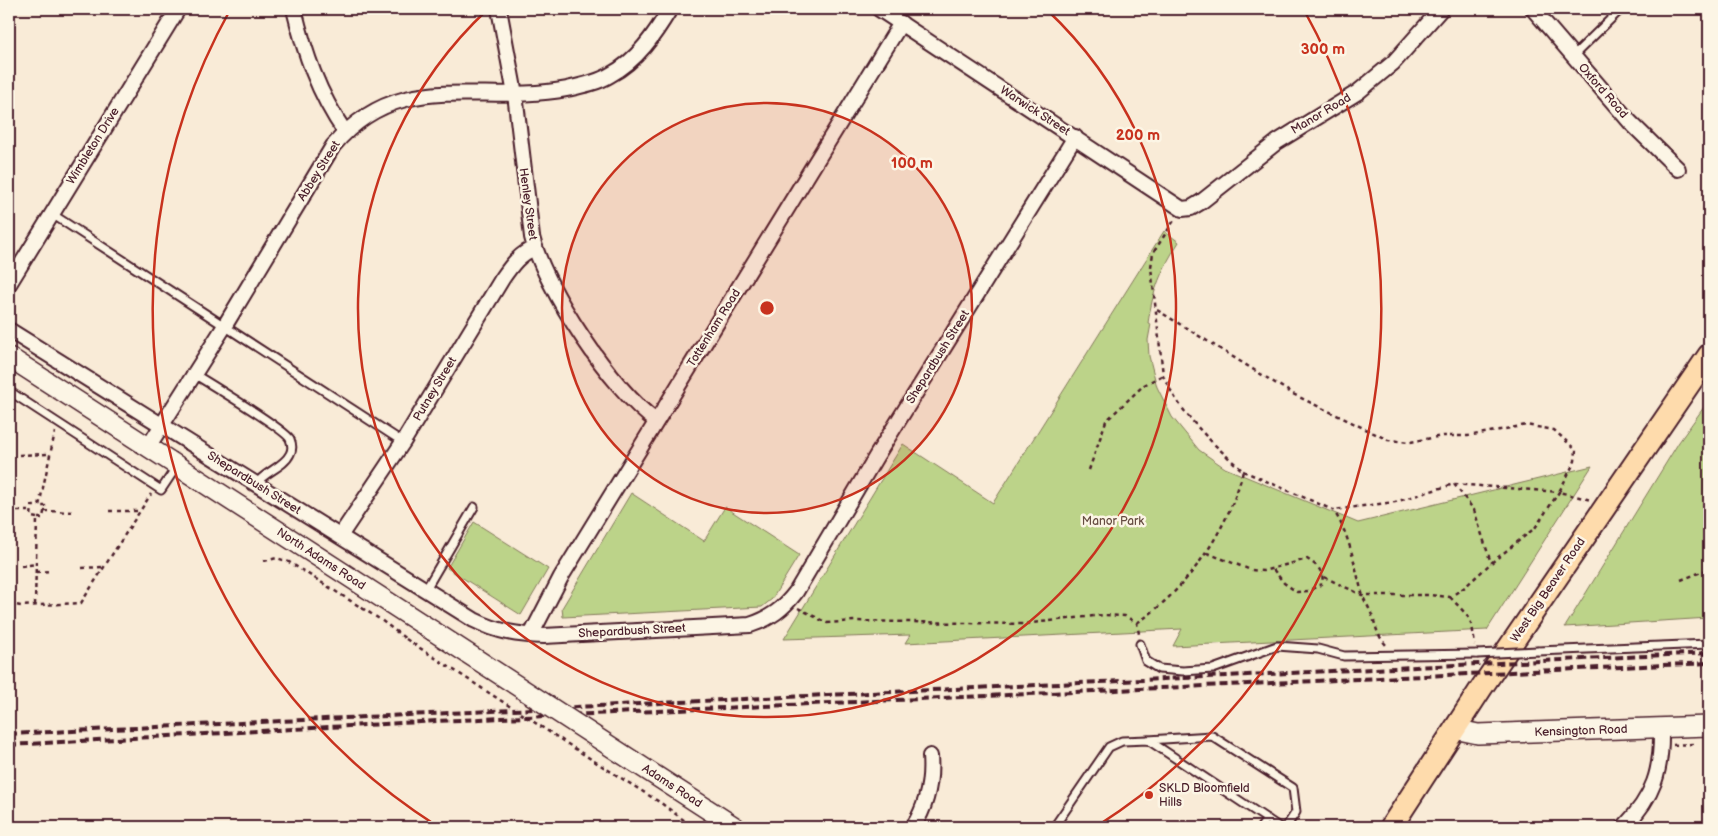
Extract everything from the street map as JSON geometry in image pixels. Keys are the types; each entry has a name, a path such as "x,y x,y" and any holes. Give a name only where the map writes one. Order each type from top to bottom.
{"main road":[{"name":"West Big Beaver Road","path":"1391,827 1454,729 1709,355"},
{"name":"North Adams Road","path":"9,357 633,761"},
{"name":"Kensington Road","path":"1454,729 1478,734 1709,726"},
{"name":"Adams Road","path":"633,761 736,827"}],"street":[{"name":"Wimbleton Drive","path":"9,284 178,9"},
{"path":"294,9 314,76 327,106 345,132"},
{"name":"Henley Street","path":"499,9 515,94 535,248 546,276 570,318 632,402 656,421"},
{"name":"Abbey Street","path":"148,447 333,146 345,132 364,116 399,100 449,93 538,93 579,86 610,75 640,50 653,37 670,9"},
{"name":"Warwick Street","path":"879,9 1187,208"},
{"name":"Manor Road","path":"1187,208 1277,142 1358,92 1393,63 1441,9"},
{"name":"Oxford Road","path":"1533,9 1630,122 1678,169"},
{"name":"Tottenham Road","path":"531,636 561,577 901,23"},
{"name":"Shepardbush Street","path":"9,330 487,627 507,634 531,636 750,624 772,616 788,603 1075,137"},
{"name":"Putney Street","path":"340,536 403,442 502,278 515,261 526,251 535,248"},
{"path":"1624,827 1645,803 1656,780 1660,764 1661,728"},
{"path":"914,827 930,785 930,756"}],"lane":[{"path":"1573,56 1621,9"},
{"path":"52,214 403,442"},
{"path":"194,374 265,419 290,438 292,447 290,456 261,477 256,484"},
{"path":"9,391 161,490 177,466"},
{"path":"426,589 474,507"},
{"path":"1140,644 1146,661 1159,669 1183,671 1213,669 1277,646 1318,649 1344,656 1395,657 1709,644"},
{"path":"1054,827 1109,747 1122,741 1212,736 1293,788 1296,812 1286,827"},
{"path":"1148,740 1279,827"},
{"path":"1261,827 1266,819"}],"path":[{"path":"1187,208 1153,253 1151,267 1163,375 1169,388 1203,434 1243,471 1333,510 1341,521 1344,536 1356,562 1362,595 1370,610 1374,629 1395,657"},
{"path":"1157,310 1293,394 1388,440 1410,442 1442,436 1468,436 1526,425 1554,430 1576,450 1575,461 1559,492 1535,528 1491,563 1466,587 1450,597 1362,595 1324,577 1318,566 1307,559 1272,568 1250,570 1206,553"},
{"path":"1089,470 1106,421 1144,385 1163,375"},
{"path":"39,506 55,430"},
{"path":"19,455 50,454"},
{"path":"1137,623 1154,612 1181,587 1206,553 1239,485 1243,471"},
{"path":"1454,484 1474,510 1491,563"},
{"path":"1333,510 1395,502 1454,484 1559,492 1607,504"},
{"path":"9,604 81,603 152,493"},
{"path":"32,506 39,506 45,506 42,518 31,517 32,506"},
{"path":"9,511 32,512"},
{"path":"44,511 76,512"},
{"path":"109,511 141,511"},
{"path":"35,605 37,518"},
{"path":"264,561 277,558 289,562 661,803 693,827"},
{"path":"21,566 36,564"},
{"path":"82,568 104,568"},
{"path":"1272,568 1284,583 1297,592 1308,591 1322,584 1324,577"},
{"path":"1681,580 1709,569"},
{"path":"36,572 50,571"},
{"path":"1450,597 1467,615 1472,625 1476,654"},
{"path":"788,603 827,623 855,621 1023,624 1103,616 1125,616 1137,623"},
{"path":"1137,623 1140,644"}],"green space":[{"name":"Manor Park","path":"1164,231 1179,242 1163,271 1152,301 1148,323 1151,324 1148,340 1149,356 1157,387 1172,417 1199,450 1225,468 1358,523 1592,466 1487,630 1173,646 1182,629 905,643 910,635 784,639 903,444 993,503"},
{"path":"1709,400 1709,618 1565,627 1679,442"},
{"path":"631,493 704,541 725,507 799,555 772,599 762,607 563,617 562,608"},
{"path":"474,522 548,569 521,615 447,568"}],"railway":[{"path":"9,734 1709,653"},
{"path":"9,745 437,721 1709,663"}],"place":[{"name":"SKLD Bloomfield Hills","path":"1149,795"}]}
